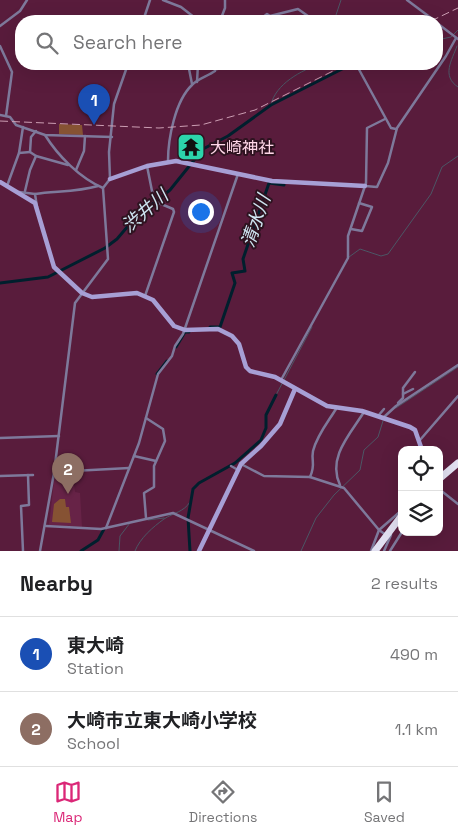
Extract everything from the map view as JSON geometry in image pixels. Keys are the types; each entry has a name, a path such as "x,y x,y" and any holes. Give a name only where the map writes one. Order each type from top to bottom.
{"highway":[{"path":"443,476 458,463"},
{"path":"376,551 398,520"}],"main road":[{"path":"110,179 168,161 191,163 272,181 365,186"},
{"path":"0,182 32,200 37,207 53,264 58,273 82,293 92,297 130,292 145,296 153,300 170,323 184,330 218,329 228,333 237,341 248,369 282,381 324,405 336,409 364,412 413,428 421,446"},
{"path":"199,551 239,467 280,424 296,389"}],"street":[{"path":"0,26 20,11 27,0"},
{"path":"145,15 150,0"},
{"path":"163,0 181,7 191,15"},
{"path":"222,15 226,0"},
{"path":"407,0 427,15"},
{"path":"274,15 298,8 307,15"},
{"path":"443,28 455,37 443,60"},
{"path":"0,46 12,72 6,116"},
{"path":"40,551 46,526 54,472 75,307 82,293 106,266 108,259 103,188 110,179 109,152 114,104 126,70"},
{"path":"168,161 173,121 192,84 189,70"},
{"path":"197,82 198,70"},
{"path":"192,84 216,70"},
{"path":"359,70 385,119 391,128 396,129"},
{"path":"365,186 377,187 388,162 396,129 436,70"},
{"path":"0,114 12,118 14,124 45,135 112,137"},
{"path":"282,381 348,258 350,229 365,186 367,128 385,119"},
{"path":"7,186 19,153 23,127"},
{"path":"30,152 31,137 36,131"},
{"path":"45,135 52,148 70,165 103,188"},
{"path":"76,170 83,155 85,136"},
{"path":"19,153 30,152 36,156 70,165"},
{"path":"25,191 30,170 36,156"},
{"path":"145,296 174,212 173,209 155,203 147,166"},
{"path":"106,528 134,456 158,374 174,352 175,346 184,330 238,174"},
{"path":"19,192 25,191 35,194 59,190 75,192 99,186"},
{"path":"35,194 37,207"},
{"path":"350,229 362,230 368,220 372,207 359,203"},
{"path":"382,418 396,406 458,364"},
{"path":"396,406 403,398 403,388 415,372"},
{"path":"402,394 413,389"},
{"path":"419,441 458,396"},
{"path":"395,401 396,406"},
{"path":"310,477 314,466 313,451 318,438 336,409"},
{"path":"382,418 384,410"},
{"path":"364,412 338,452 335,472 341,487 379,530 391,534 384,551"},
{"path":"146,418 164,430 165,441 156,461 154,487 144,493 146,518"},
{"path":"0,438 59,436"},
{"path":"134,456 156,461"},
{"path":"231,466 264,476 310,477 341,487"},
{"path":"54,472 129,468"},
{"path":"23,551 21,506 29,505 28,475"},
{"path":"0,476 33,475"},
{"path":"443,491 458,504"},
{"path":"371,551 379,530 398,513"},
{"path":"46,526 106,528 146,518 175,514 254,551"},
{"path":"390,551 399,536"}],"shaded area":[{"path":"59,124 82,125 83,135 59,134"},
{"path":"72,471 75,492 80,493 82,527 49,525 55,473"},
{"path":"60,499 65,499 66,507 69,507 71,523 52,522 54,504"}],"waterway":[{"path":"336,15 341,0"},
{"path":"443,39 451,37 458,30"},
{"path":"457,46 449,73 453,83 458,87"},
{"path":"271,105 274,97 284,84 305,70"},
{"name":"渋井川","path":"0,283 48,277 105,248 117,239 134,219 170,190 203,149 228,136 271,105 340,70"},
{"path":"349,257 360,249 381,256 388,254 431,194 442,167 458,156"},
{"name":"清水川","path":"210,327 220,327 235,283 232,273 245,271 243,259 269,183 284,185"},
{"path":"276,395 312,327"},
{"name":"清水川","path":"176,347 185,332 189,332"},
{"name":"清水川","path":"157,374 167,361"},
{"path":"396,408 458,367"},
{"name":"清水川","path":"190,551 188,518 193,489 199,483 235,463 261,440 266,428 266,415 276,395"},
{"path":"301,551 316,518 334,495 360,470 364,450 378,437 383,421"},
{"path":"135,551 143,537 151,529 164,519 185,508 190,502"},
{"path":"148,520 164,518"},
{"path":"119,551 120,536 130,523"},
{"name":"清水川","path":"81,551 98,540 104,529"}],"railway":[{"path":"443,15 458,8"},
{"path":"0,121 159,128 201,125 255,110 335,70"}],"place":[{"name":"東大崎","path":"94,125"},
{"name":"大崎神社","path":"191,147"},
{"name":"大崎市立東大崎小学校","path":"68,494"}]}
